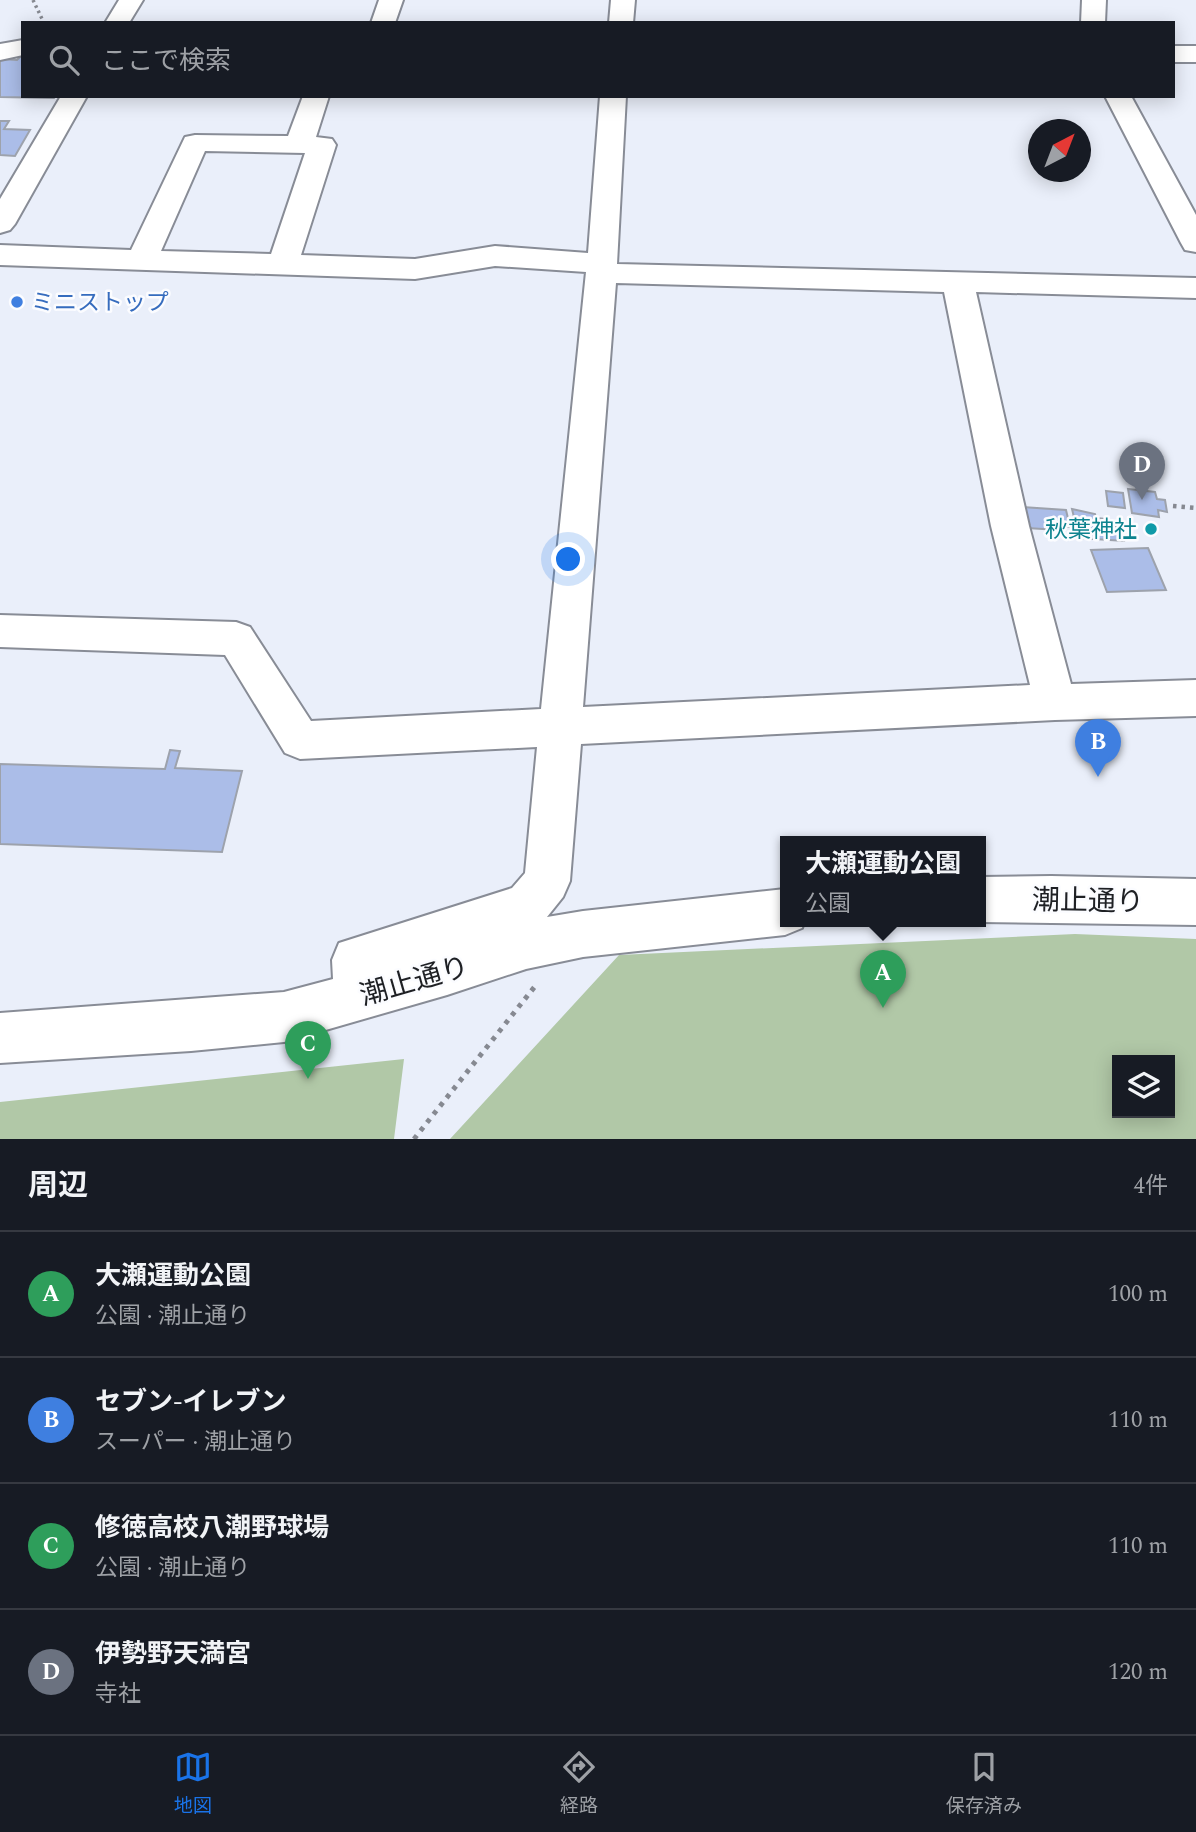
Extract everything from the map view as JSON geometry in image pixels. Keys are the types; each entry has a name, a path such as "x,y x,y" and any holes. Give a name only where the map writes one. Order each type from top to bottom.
{"street":[{"path":"118,21 131,0"},
{"path":"384,21 391,0"},
{"path":"621,21 623,0"},
{"path":"1093,21 1094,0"},
{"path":"0,52 21,47"},
{"path":"1175,54 1196,54"},
{"path":"0,224 73,98"},
{"path":"299,145 315,98"},
{"path":"358,996 356,960 527,906 547,881 601,268 613,98"},
{"path":"1119,98 1196,243"},
{"path":"142,259 195,143 322,145 283,263"},
{"path":"0,255 415,269 495,256 601,268 958,283 1196,288"},
{"path":"958,283 1007,513 1055,702"},
{"path":"0,631 236,639 300,740 1055,702 1196,698"},
{"name":"潮止通り","path":"986,901 1051,899 1196,902"},
{"name":"潮止通り","path":"0,1038 191,1026 284,1017 526,945 576,935 780,913"}],"path":[{"path":"31,0 43,21"},
{"path":"1173,506 1196,508"},
{"path":"414,1139 576,935"}],"green space":[{"path":"1075,934 1196,939 1196,1139 450,1139 619,955"},
{"path":"404,1059 394,1139 0,1139 0,1102"}],"building":[{"path":"21,56 21,97 0,97 0,59 17,60"},
{"path":"0,121 9,121 4,129 30,130 15,156 0,155"},
{"path":"1128,489 1155,492 1157,499 1165,500 1167,512 1158,510 1159,517 1132,513"},
{"path":"1106,491 1123,493 1125,508 1108,506"},
{"path":"1022,507 1066,510 1070,527 1057,527 1058,530 1027,528"},
{"path":"1072,509 1095,514 1096,518 1106,519 1109,526 1121,527 1124,541 1079,538"},
{"path":"1148,548 1166,590 1107,592 1091,550"},
{"path":"170,750 180,751 175,768 242,771 222,852 0,844 0,764 165,769"}],"place":[{"name":"ミニストップ","path":"17,302"},
{"name":"伊勢野天満宮","path":"1142,500"},
{"name":"秋葉神社","path":"1151,529"},
{"name":"セブン-イレブン","path":"1098,777"},
{"name":"大瀬運動公園","path":"883,1008"},
{"name":"修徳高校八潮野球場","path":"308,1079"}]}
